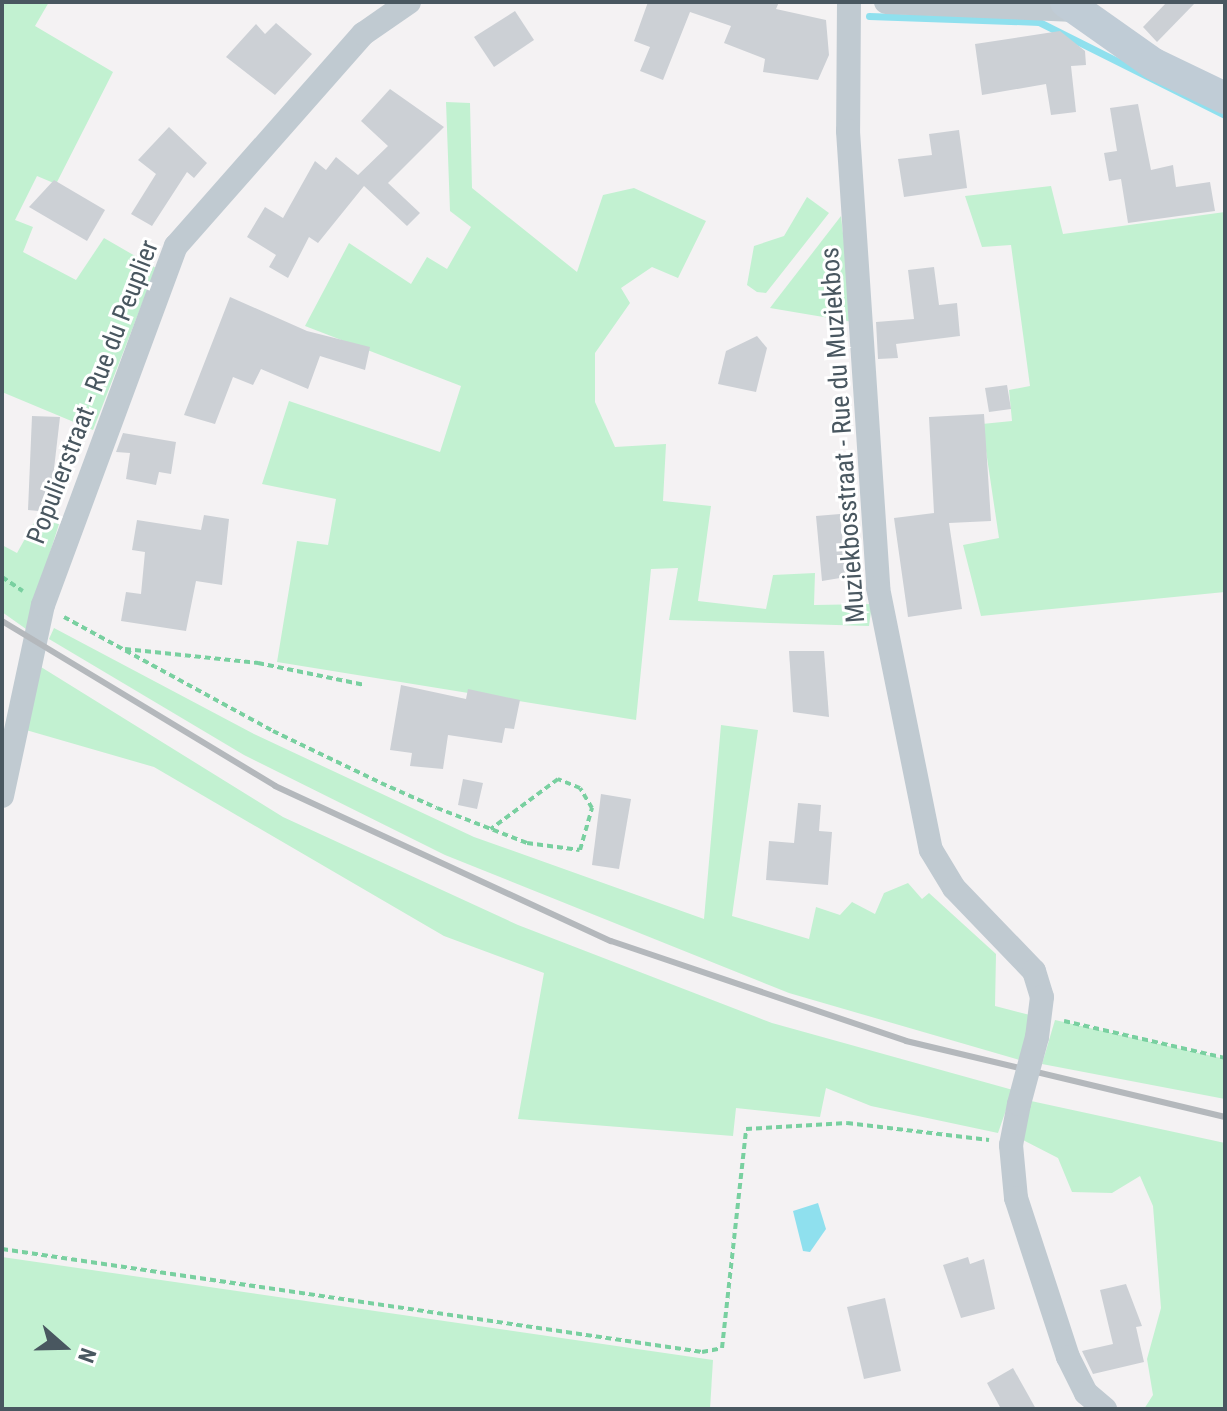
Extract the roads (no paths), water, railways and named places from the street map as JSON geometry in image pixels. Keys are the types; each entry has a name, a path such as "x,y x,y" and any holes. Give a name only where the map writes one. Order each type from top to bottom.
{"main road":[{"path":"1070,6 1154,64 1225,98"}],"street":[{"name":"Populierstraat - Rue du Peuplier","path":"2,796 43,605 176,246 363,34 409,2"},
{"name":"Muziekbosstraat - Rue du Muziekbos","path":"849,2 847,115 878,588 931,850 954,888 1028,962 1042,988 1039,1026 1011,1145 1016,1198 1060,1337 1086,1393 1105,1409"},
{"path":"886,2 1070,6"}],"water":[{"path":"818,1203 826,1229 810,1252 803,1251 793,1211"}],"waterway":[{"path":"869,16 1039,22 1225,115"}],"railway":[{"path":"2,621 275,786 611,941 906,1041 1225,1117"}]}
